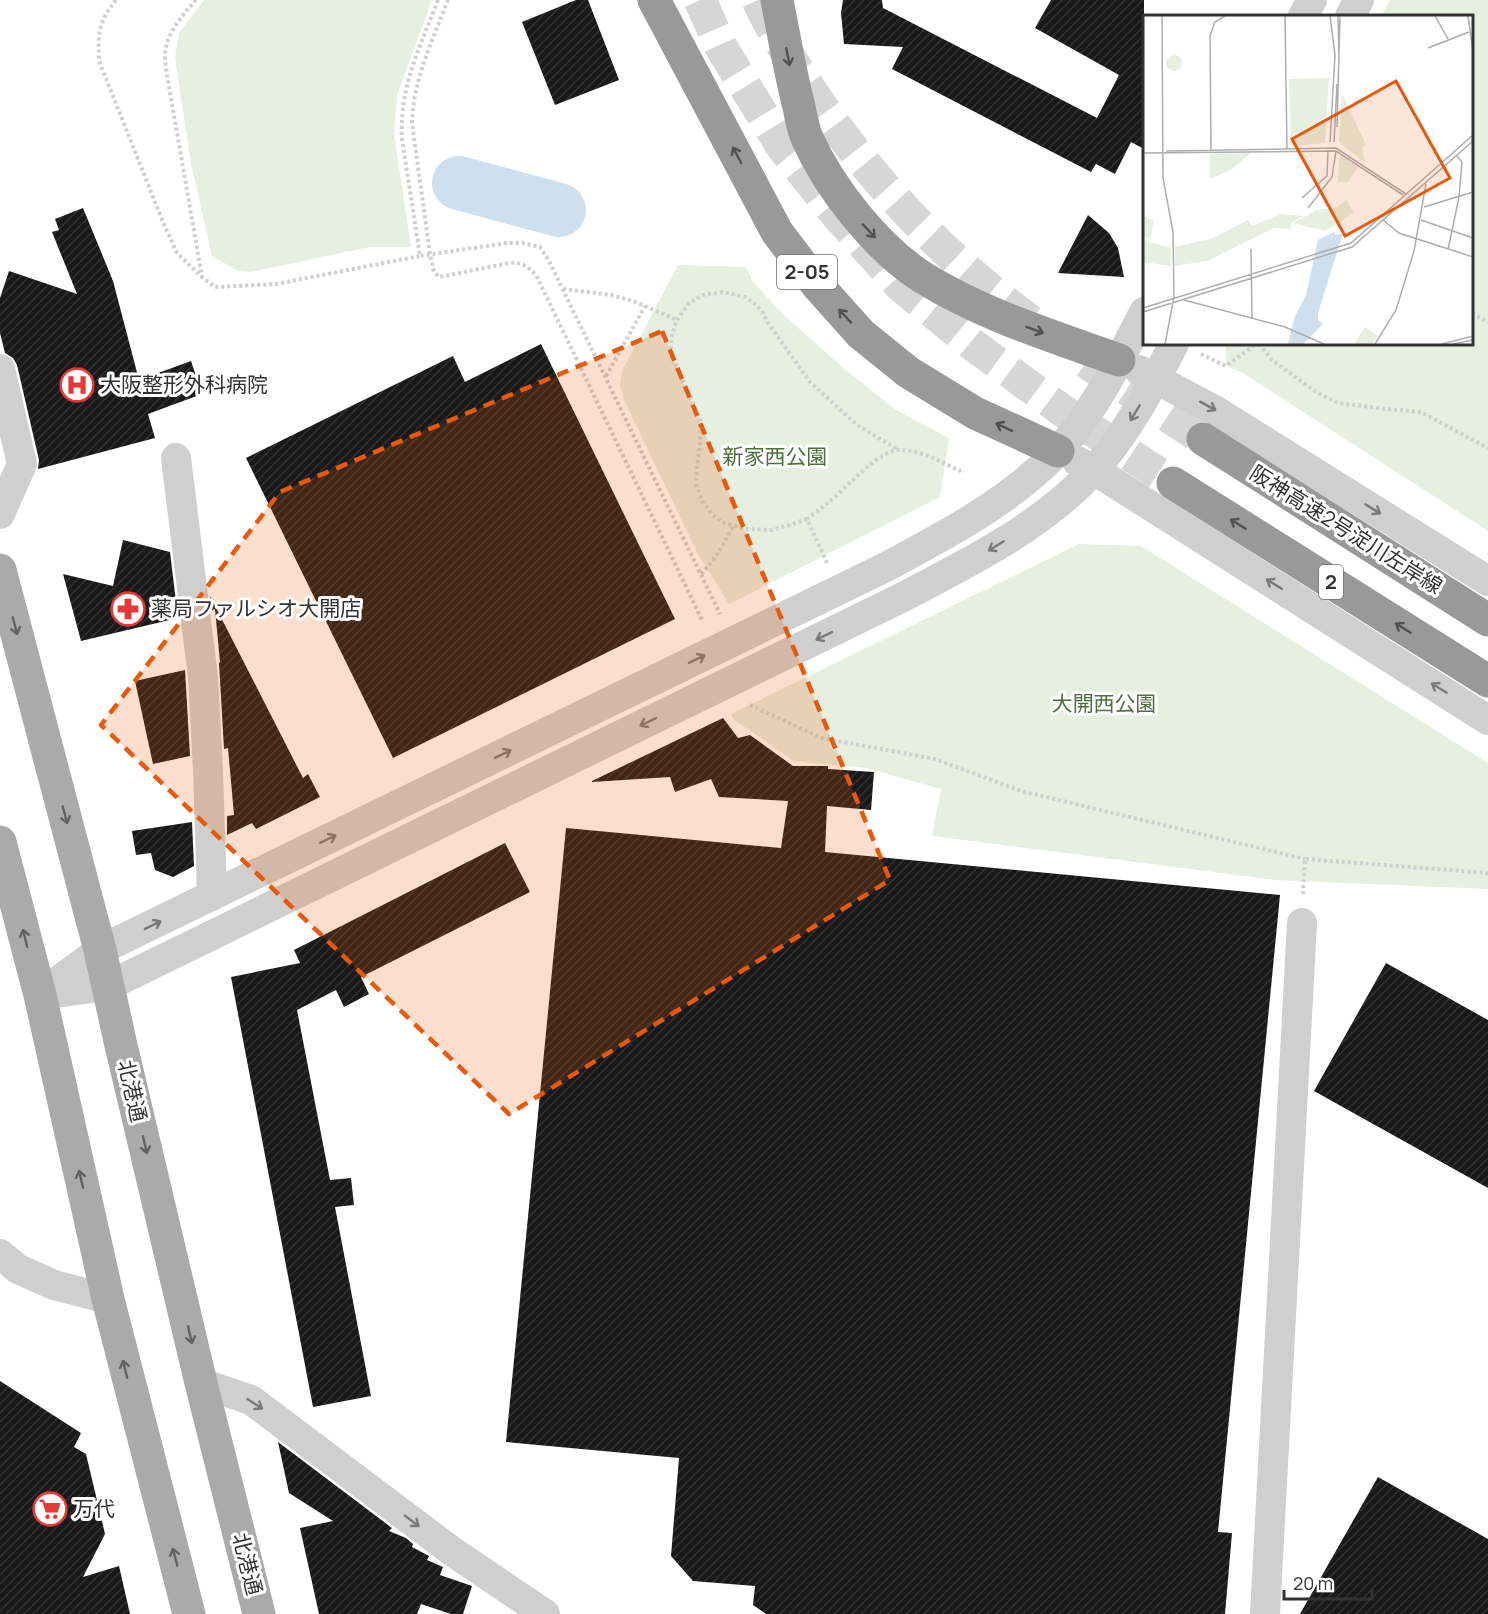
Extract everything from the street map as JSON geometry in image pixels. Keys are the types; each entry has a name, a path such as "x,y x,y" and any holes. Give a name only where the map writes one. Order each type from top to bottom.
{"highway":[{"name":"2-05","path":"654,0 777,232 818,286 861,334 908,372 975,413 1058,451"},
{"path":"777,0 793,85 806,137 829,178 856,217 883,245 921,276 962,299 1014,322 1119,360"},
{"name":"阪神高速2号淀川左岸線","path":"1203,439 1488,620"},
{"name":"2","path":"1173,483 1488,681"}],"main road":[{"name":"北港通","path":"0,570 100,950 201,1383 259,1614"},
{"path":"0,842 40,995 108,1299 189,1614"}],"street":[{"path":"1304,15 1312,0"},
{"path":"1351,15 1359,0"},
{"path":"40,995 100,950 896,562 991,507 1029,478 1058,451 1092,407 1143,314"},
{"path":"40,995 108,986 951,572 1022,531 1061,501 1094,470 1127,426 1156,378 1187,348"},
{"path":"1119,360 1216,411 1488,581"},
{"path":"0,369 22,464 0,514"},
{"path":"1058,451 1094,470 1488,720"},
{"path":"176,458 203,677 212,896"},
{"path":"1265,1614 1302,923"},
{"path":"0,1254 18,1269 54,1285 108,1299"},
{"path":"201,1383 251,1400 453,1552 545,1614"}],"path":[{"path":"116,0 107,12 98,34 99,61 177,253 215,287 276,284 430,254 507,243 522,243 540,247 563,289 722,618"},
{"path":"196,0 173,30 165,55 202,277"},
{"path":"420,256 401,119 408,76 438,0"},
{"path":"448,0 424,63 412,111 434,272 439,277 509,263 520,263 536,275 705,626"},
{"path":"563,289 611,295 633,301 676,320"},
{"path":"897,449 857,425 810,382 762,312 745,297 723,292 703,295 689,303 676,320 670,352 700,419 696,484 702,501 712,515 722,522 733,526 771,530 807,519 887,452 897,449 932,457 964,473"},
{"path":"605,377 645,306"},
{"path":"1473,314 1488,322"},
{"path":"1187,348 1226,366 1256,345"},
{"path":"1258,345 1272,360 1316,392 1338,403 1421,412 1488,448"},
{"path":"807,519 827,563"},
{"path":"701,574 719,552 733,526"},
{"path":"741,701 822,738 935,759 1022,791 1305,859 1488,873"},
{"path":"1302,923 1305,859"}],"highlighted area":[{"path":"662,331 890,880 509,1114 101,725 280,492"}],"green space":[{"path":"204,0 432,0 397,95 394,134 411,247 370,247 251,272 238,271 212,256 191,164 175,58 179,33"},
{"path":"1390,0 1488,0 1488,531 1243,373 1226,366 1226,345 1473,345 1473,15 1382,15"},
{"name":"新家西公園","path":"678,265 746,267 753,282 784,315 842,367 896,410 949,438 940,497 729,604 698,554 624,400 620,385 622,371"},
{"name":"大開西公園","path":"1079,544 1141,546 1488,763 1488,889 1275,880 932,836 941,789 866,768 794,761 733,719 731,714"}],"building":[{"path":"576,0 588,0 619,80 555,105 522,22"},
{"path":"843,0 882,0 883,8 1097,118 1119,75 1035,28 1051,0 1144,0 1143,148 1131,142 1115,174 1096,164 1091,172 892,69 903,47 844,44 841,13"},
{"name":"大阪整形外科病院","path":"83,208 113,281 139,380 191,361 202,394 148,414 155,438 38,469 39,460 17,365 13,358 5,353 0,333 0,298 9,271 77,294 52,232 59,230 55,219"},
{"path":"1088,215 1109,233 1118,248 1124,277 1058,273"},
{"path":"541,344 675,619 393,758 246,458 453,356 465,382"},
{"name":"薬局ファルシオ大開店","path":"123,540 170,552 178,618 81,641 63,574 113,586"},
{"path":"210,596 303,778 308,774 320,797 256,829 252,823 227,835 227,816 234,815 228,748 224,749 215,609 212,610"},
{"path":"185,670 190,756 153,764 135,681"},
{"path":"723,718 738,738 750,735 793,766 828,766 828,769 874,772 871,810 827,806 825,852 1280,895 1218,1532 1232,1533 1225,1614 766,1614 753,1605 755,1586 693,1581 671,1556 679,1458 506,1442 566,828 781,848 788,801 719,797 711,779 675,792 670,777 592,782"},
{"path":"192,822 194,866 173,877 155,870 151,853 136,855 132,831"},
{"path":"505,843 530,892 361,977 369,994 344,1007 336,990 297,1010 330,1180 351,1178 354,1205 335,1207 371,1396 313,1407 231,977 300,963 294,950"},
{"path":"1386,963 1488,1020 1488,1188 1314,1091"},
{"name":"万代","path":"0,1381 81,1433 74,1447 86,1454 105,1534 83,1577 119,1566 130,1614 0,1614"},
{"path":"278,1442 392,1528 389,1531 406,1538 413,1544 412,1547 429,1556 427,1560 443,1567 440,1575 472,1586 463,1614 451,1614 421,1604 417,1614 319,1614 300,1528 333,1521 289,1493"},
{"path":"1378,1477 1488,1539 1488,1614 1300,1614"}],"waterway":[{"path":"459,183 559,210"}],"tunnel":[{"path":"700,0 721,47 783,148 837,215 901,286 973,345 1063,411 1173,483"},
{"path":"758,0 782,45 822,108 876,177 905,210 968,271 1037,326"},
{"path":"1086,362 1203,439"}],"place":[{"name":"大阪整形外科病院","path":"77,385"},
{"name":"薬局ファルシオ大開店","path":"128,609"},
{"name":"万代","path":"50,1509"}]}
